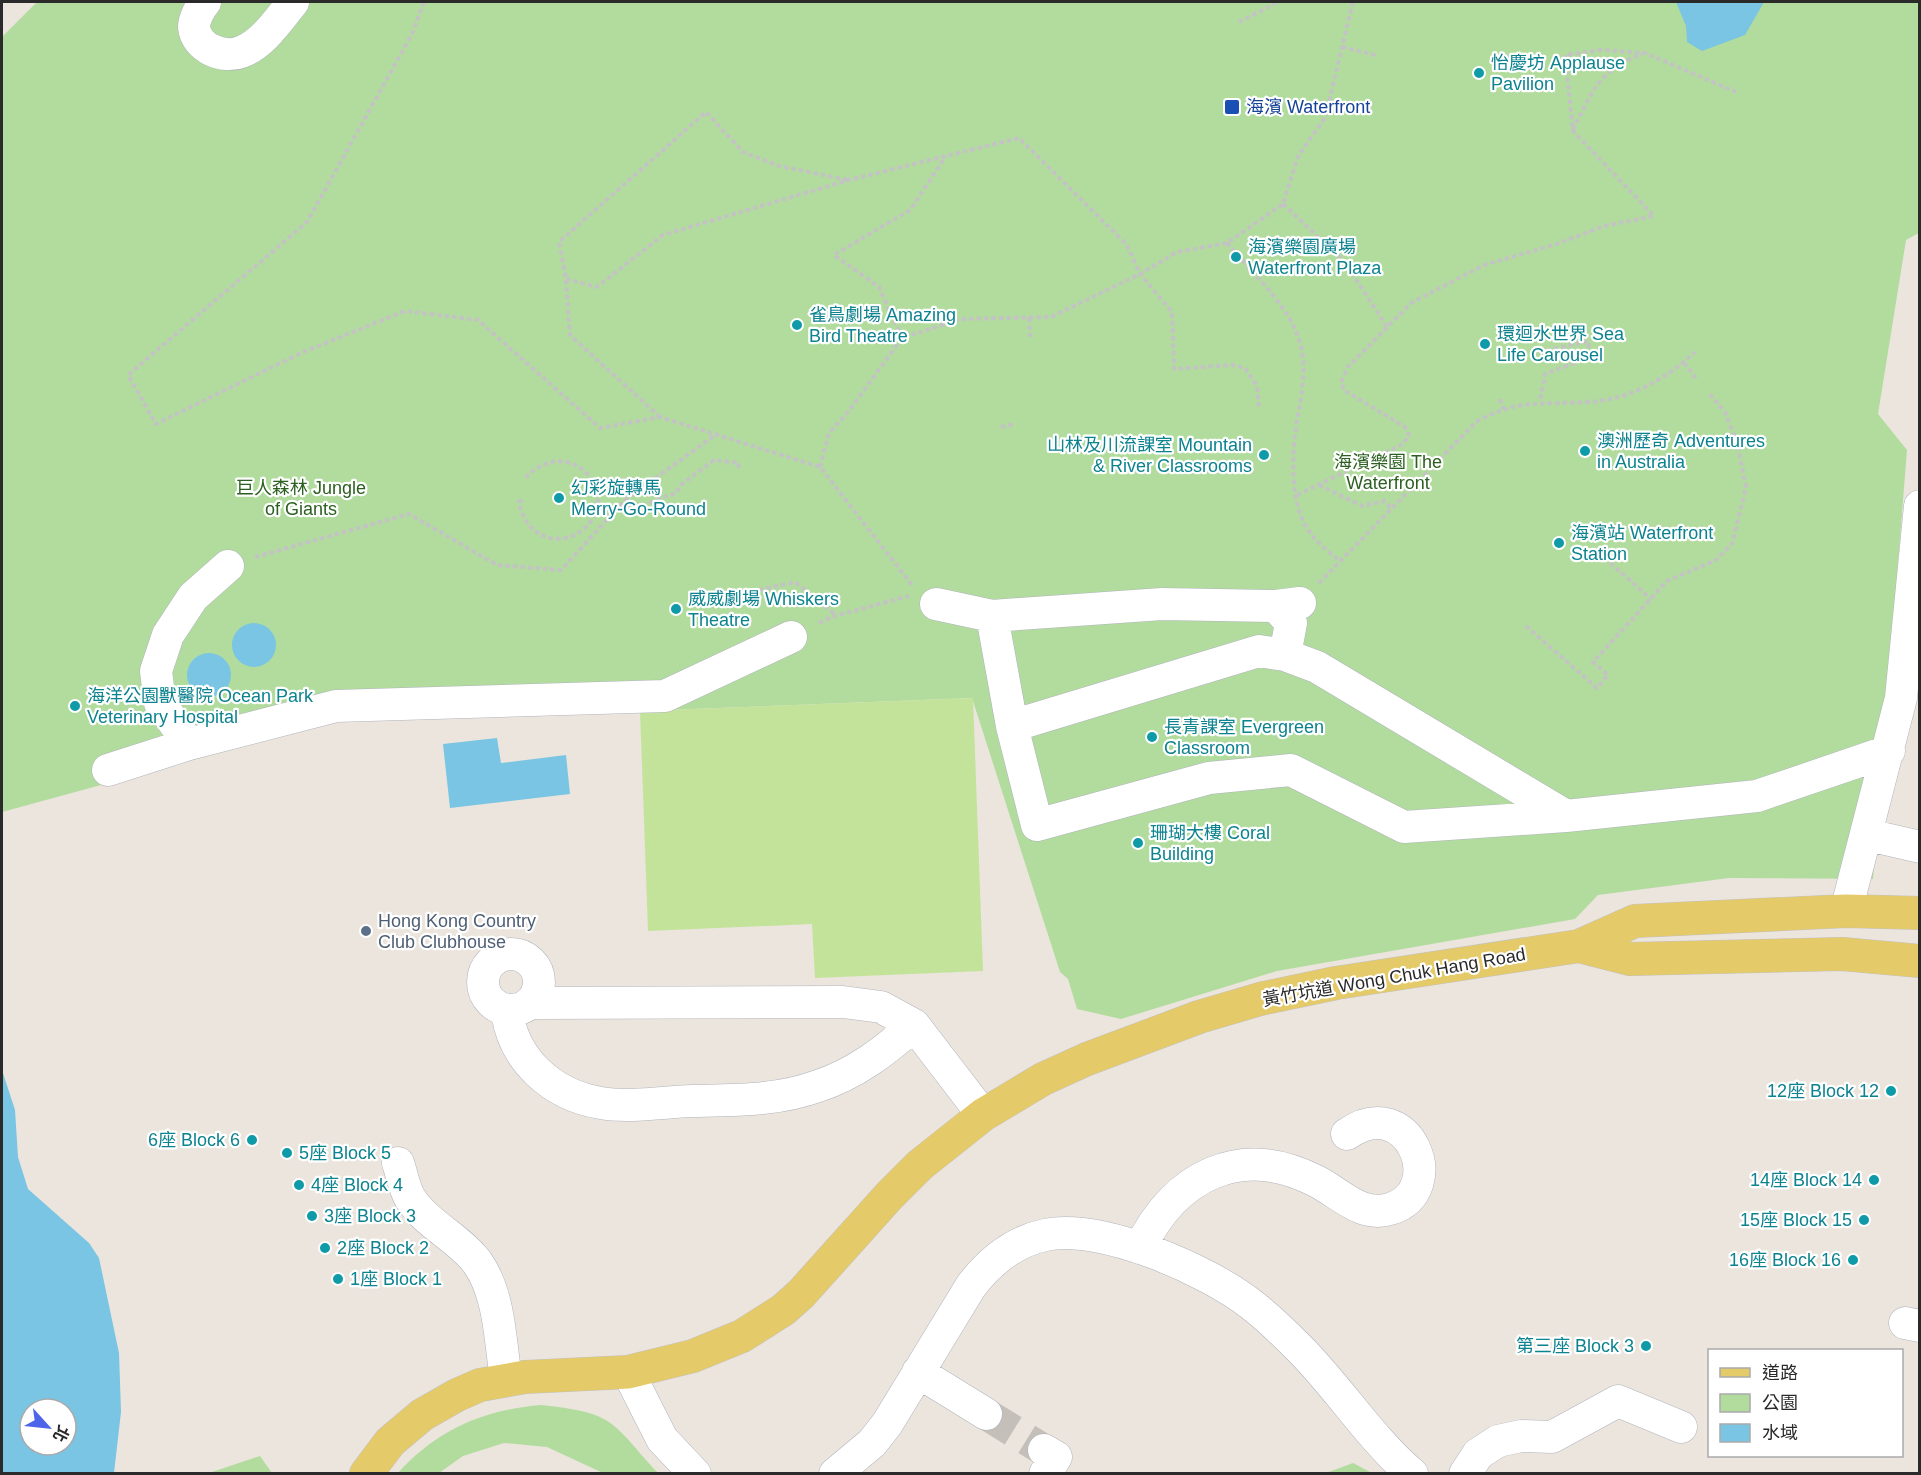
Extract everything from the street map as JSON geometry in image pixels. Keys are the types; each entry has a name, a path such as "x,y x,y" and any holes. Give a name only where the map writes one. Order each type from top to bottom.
{"main road":[{"name":"黃竹坑道 Wong Chuk Hang Road","path":"366,1473 390,1442 422,1415 457,1395 506,1379 617,1374 663,1365 742,1336 783,1310 817,1278 889,1196 920,1165 983,1116 1044,1078 1087,1059 1199,1017 1260,999 1336,983 1579,946 1635,921 1846,911 1920,913"},
{"name":"黃竹坑道 Wong Chuk Hang Road","path":"1579,946 1630,959 1842,954 1920,961"}],"street":[{"path":"205,2 194,27 198,38 215,52 231,55 251,47 277,22 293,2"},
{"path":"1846,911 1851,884 1868,835 1901,698 1920,506"},
{"path":"189,744 160,703 156,671 168,635 193,597 228,566"},
{"path":"936,604 992,616 1162,604 1288,604 1291,623 1285,655"},
{"path":"992,616 1012,726 1037,825 1209,778 1291,770 1404,827 1566,816 1757,796 1889,751"},
{"path":"108,770 189,744 336,706 665,696 791,637"},
{"path":"1012,726 1259,651 1285,655 1317,667 1566,816"},
{"path":"1868,835 1920,847"},
{"path":"914,1025 869,1062 828,1083 793,1094 766,1099 603,1104 567,1092 537,1072 516,1045 510,1029 519,1007 843,1002 881,1007 914,1025 983,1116"},
{"path":"1140,1248 1163,1208 1179,1192 1196,1180 1234,1166 1277,1166 1299,1172 1342,1199 1366,1209 1386,1210 1404,1201 1419,1178 1420,1164 1417,1151 1410,1139 1391,1125 1379,1123 1356,1127 1347,1134"},
{"path":"398,1163 409,1197 425,1216 465,1249 485,1275 494,1304 506,1379"},
{"path":"835,1473 871,1458 918,1372 971,1286 996,1258 1012,1248 1046,1235 1064,1233 1110,1239 1140,1248 1202,1275 1252,1305 1327,1377 1384,1447 1412,1473"},
{"path":"918,1372 986,1414"},
{"path":"617,1374 662,1439 695,1473"},
{"path":"1465,1473 1478,1454 1498,1441 1521,1436 1552,1437 1618,1401 1681,1427"}],"path":[{"path":"424,2 412,34 307,222 128,375 156,424 301,352 405,311 478,320 600,428 660,417"},
{"path":"1239,22 1278,2"},
{"path":"820,466 829,433 849,412 903,338 961,319 1051,317 1140,274 1176,252 1227,243 1283,204 1298,156 1324,118 1353,2"},
{"path":"1342,47 1379,56"},
{"path":"1297,495 1403,444 1409,435 1405,427 1344,390 1341,382 1348,367 1411,303 1484,265 1557,244 1604,226 1654,216 1573,131 1565,55 1601,50 1645,53 1736,92"},
{"path":"1573,131 1601,80 1619,63 1645,53"},
{"path":"791,637 837,616 918,593 820,466 714,436 660,417 570,335 566,279 559,242 706,112 743,152 779,166 849,180"},
{"path":"566,279 597,287 663,235 849,180 1019,138 1127,245 1140,274 1172,312 1174,369 1232,365 1245,368 1257,386 1260,407"},
{"path":"903,338 879,287 834,255 910,210 946,156"},
{"path":"1283,204 1344,261 1387,327"},
{"path":"1227,243 1260,284 1278,300 1292,321 1301,344 1304,368 1294,461 1297,495 1303,521 1318,543 1340,561"},
{"path":"1029,318 1030,337"},
{"path":"1532,354 1588,341 1590,357 1545,374 1540,402"},
{"path":"1288,604 1340,561 1476,422 1517,404 1590,402 1616,398 1640,390 1684,363 1695,352"},
{"path":"1684,363 1696,378"},
{"path":"1526,626 1597,688 1608,675 1593,662 1667,581 1716,560 1732,544 1742,511 1746,487 1737,443 1725,412 1708,392"},
{"path":"1500,399 1503,409"},
{"path":"1001,427 1015,424"},
{"path":"228,566 410,514 497,565 561,570 621,505 714,436"},
{"path":"621,505 626,510 634,510 661,496 675,494 682,484 714,460 739,463 738,469"},
{"path":"522,500 519,502 522,515 529,526 539,535 552,539 566,538 579,533 589,524 595,513 597,489 583,468 572,462 547,462 536,467 527,476 530,478"},
{"path":"1319,484 1362,506 1384,501 1391,508"},
{"path":"589,524 597,531"},
{"path":"1599,553 1651,599"},
{"path":"759,590 795,582 837,616"}],"green space":[{"name":"海濱樂園 The Waterfront","path":"37,2 1919,2 1919,233 1906,240 1878,414 1907,450 1873,879 1729,878 1598,895 1575,919 1277,971 1121,1019 1077,1009 1068,979 1060,972 972,698 640,711 358,715 2,812 2,37"},
{"path":"973,698 983,971 815,978 812,924 648,931 640,711"},
{"path":"541,1405 584,1412 610,1422 658,1473 603,1473 547,1447 504,1443 463,1456 439,1473 398,1473 429,1445 462,1425 500,1412"},
{"path":"260,1456 272,1473 209,1473"},
{"path":"1353,1463 1372,1473 1326,1473"}],"water":[{"path":"1676,2 1764,2 1745,35 1702,51 1687,42 1686,26"},
{"path":"254,623 269,630 276,645 269,660 254,667 239,660 232,645 239,630"},
{"path":"209,653 224,660 231,675 224,690 209,697 194,690 187,675 194,660"},
{"path":"497,738 501,763 566,755 570,794 450,808 443,744"},
{"path":"2,1070 15,1110 18,1157 28,1189 89,1243 99,1258 119,1353 121,1412 114,1473 2,1473"}],"tunnel":[{"path":"986,1414 1044,1450"}],"place":[{"name":"怡慶坊 Applause Pavilion","path":"1479,73"},
{"name":"海濱 Waterfront","path":"1232,107"},
{"name":"海濱樂園廣場 Waterfront Plaza","path":"1236,257"},
{"name":"雀鳥劇場 Amazing Bird Theatre","path":"797,325"},
{"name":"環迴水世界 Sea Life Carousel","path":"1485,344"},
{"name":"澳洲歷奇 Adventures in Australia","path":"1585,451"},
{"name":"山林及川流課室 Mountain & River Classrooms","path":"1264,455"},
{"name":"幻彩旋轉馬 Merry-Go-Round","path":"559,498"},
{"name":"海濱站 Waterfront Station","path":"1559,543"},
{"name":"威威劇場 Whiskers Theatre","path":"676,609"},
{"name":"海洋公園獸醫院 Ocean Park Veterinary Hospital","path":"75,706"},
{"name":"長青課室 Evergreen Classroom","path":"1152,737"},
{"name":"珊瑚大樓 Coral Building","path":"1138,843"},
{"name":"Hong Kong Country Club Clubhouse","path":"366,931"},
{"name":"12座 Block 12","path":"1891,1091"},
{"name":"6座 Block 6","path":"252,1140"},
{"name":"5座 Block 5","path":"287,1153"},
{"name":"14座 Block 14","path":"1874,1180"},
{"name":"4座 Block 4","path":"299,1185"},
{"name":"3座 Block 3","path":"312,1216"},
{"name":"15座 Block 15","path":"1864,1220"},
{"name":"2座 Block 2","path":"325,1248"},
{"name":"16座 Block 16","path":"1853,1260"},
{"name":"1座 Block 1","path":"338,1279"},
{"name":"第三座 Block 3","path":"1646,1346"}],"park label":[{"name":"巨人森林 Jungle of Giants","path":"301,498"}]}
